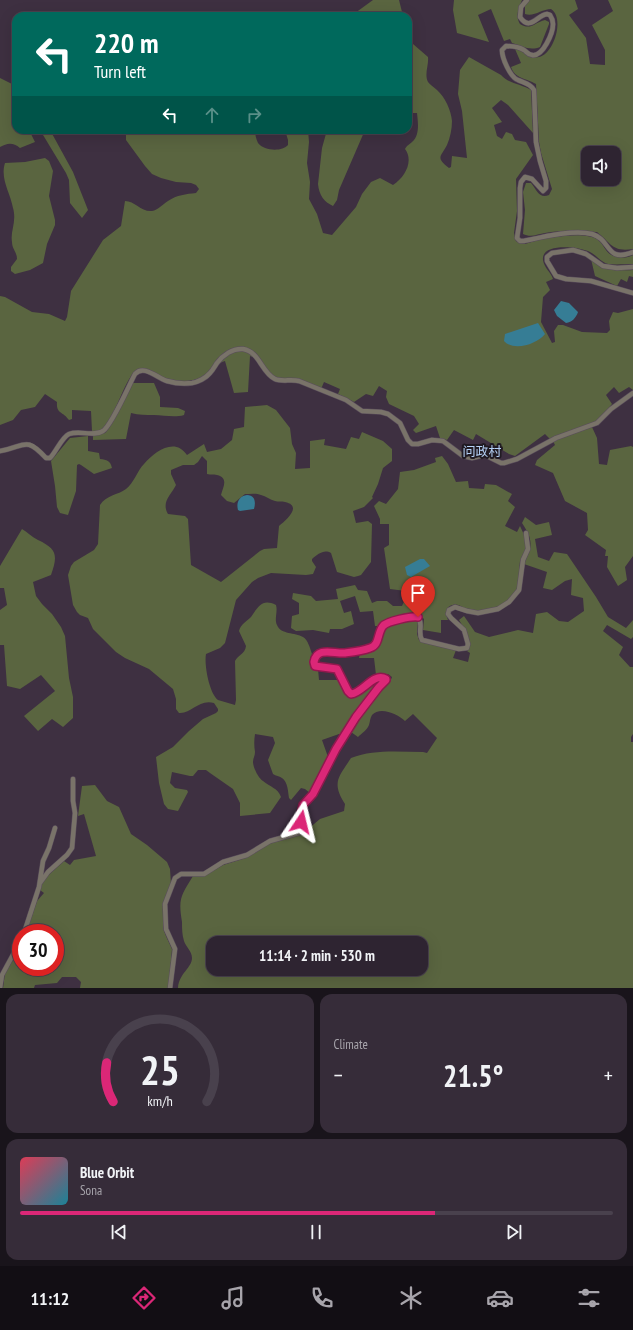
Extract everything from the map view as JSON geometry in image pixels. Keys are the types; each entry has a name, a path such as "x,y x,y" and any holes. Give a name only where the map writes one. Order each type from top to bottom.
{"street":[{"path":"527,0 521,9 520,17 522,20 526,23 532,22 542,15 547,14 550,15 554,24 551,35 542,52 533,56 514,46 506,46 502,50 502,56 512,76 517,80 530,85 534,90 538,151 546,181 546,188 543,191 530,178 525,177 522,180 520,188 520,218 517,238 520,241 524,241 557,234 588,234 602,239 610,252 613,254 624,255 633,252"},
{"path":"633,267 617,268 603,266 586,254 573,250 552,253 547,257 547,261 556,276 566,279 591,281 633,293"},
{"path":"0,451 29,444 36,447 46,458 50,458 68,435 76,433 98,433 106,428 115,414 129,384 137,371 145,370 168,382 193,382 206,377 218,362 228,353 239,349 253,353 271,377 278,380 292,379 299,381 346,400 362,411 388,414 400,422 408,440 412,444 432,440 443,441 463,456 472,458 485,455 501,463 517,459 556,438 597,424 611,409 633,393"},
{"path":"170,988 174,949 166,929 165,904 174,878 181,874 204,874 223,862 247,855 270,841 302,832 305,828 300,819 303,805 313,794 336,749 356,717 386,680 384,677 377,678 362,687 357,693 351,694 337,669 315,666 315,657 324,652 348,653 372,648 376,644 381,629 385,624 414,616 418,617 421,621 420,634 422,640 459,649 467,648 468,644 464,630 448,614 449,610 452,607 455,607 467,612 478,613 498,609 509,602 519,590 523,560 528,549 526,533"},
{"path":"40,882 72,848 75,814 73,801 73,779"},
{"path":"27,924 40,882 43,860 49,848 55,828"},
{"path":"0,988 2,975 12,957"}],"green space":[{"path":"373,0 399,0 402,12 356,12"},
{"path":"454,0 522,0 518,15 520,24 527,27 545,20 549,22 540,47 522,47 512,43 510,39 504,41 491,9 478,15 489,42 457,33 453,10"},
{"path":"530,0 575,0 578,9 569,15 586,38 590,64 605,65 605,50 592,25 613,11 608,0 633,0 633,249 626,250 616,248 597,232 571,231 545,233 532,236 523,234 525,210 523,192 526,183 531,183 538,193 543,196 549,195 552,189 539,142 536,84 515,74 511,67 521,63 515,49 533,57 539,57 549,50 556,35 557,27 555,14 551,9 535,14 525,14 525,5"},
{"path":"412,41 413,44 428,57 426,76 428,82 443,96 450,112 452,121 451,133 447,145 440,157 449,168 451,167 452,156 467,158 462,111 458,94 460,70 469,57 504,78 531,90 533,133 508,105 501,100 492,108 502,122 494,125 497,136 502,139 506,132 512,134 515,140 526,142 533,155 516,179 517,211 514,233 516,241 525,244 558,236 577,235 597,239 607,252 615,256 629,257 633,255 633,264 608,264 585,250 562,247 548,250 544,254 543,260 553,279 546,282 550,290 543,297 541,322 552,343 555,342 554,331 558,325 563,325 582,332 607,333 610,330 609,321 613,312 618,313 633,309 633,390 629,387 619,393 614,387 606,395 612,404 601,418 591,424 551,440 545,434 515,456 509,454 476,434 473,440 454,430 447,440 440,438 436,426 416,433 413,430 419,424 414,416 389,404 386,397 387,391 379,386 373,396 366,394 354,402 338,394 340,389 324,382 321,389 302,380 272,379 255,358 250,356 248,392 234,393 225,361 217,365 202,377 187,381 173,381 141,368 135,371 126,384 110,420 100,431 92,431 91,411 72,410 72,419 69,420 59,411 57,402 45,394 35,407 21,410 13,420 0,425 0,296 5,297 32,312 49,314 65,321 71,291 103,240 121,226 125,201 129,201 145,210 152,211 175,197 196,193 199,189 196,185 191,183 176,182 152,174 126,140 126,134 256,134 258,143 261,146 264,148 277,150 288,145 286,134 308,134 307,163 310,182 309,199 317,214 323,233 332,235 356,207 362,194 371,182 380,178 393,185 401,178 407,168 409,159 405,149 415,139 417,132 417,113 412,113"},
{"path":"0,78 12,84 12,134 31,134 35,142 20,148 10,144 0,147"},
{"path":"42,134 52,134 73,172 88,210 82,218 70,203 69,180"},
{"path":"326,134 363,134 339,190 337,200 333,206 322,198 318,184 322,148"},
{"path":"45,158 49,161 53,171 49,196 55,225 47,244 43,263 30,270 15,274 11,271 11,267 17,259 12,244 14,213 4,175 5,163 25,162"},
{"path":"591,259 611,269 633,270 633,277 629,276 627,282 621,279 617,286 595,276"},
{"path":"131,383 154,383 160,397 160,407 178,408 185,411 184,415 142,415 131,413 126,439 93,440 93,435 105,433 109,428"},
{"path":"267,405 276,410 290,428 292,444 296,453 295,469 310,468 310,441 325,439 324,445 346,449 351,437 359,439 362,432 383,441 392,449 392,461 383,468 372,497 373,498 364,507 353,511 356,523 368,521 372,524 371,562 361,575 354,577 337,572 331,553 323,552 312,559 316,567 313,574 271,573 252,582 236,600 225,643 220,648 206,654 207,671 212,691 218,700 235,705 235,661 244,651 246,646 239,631 242,625 251,617 258,607 264,603 276,605 276,620 279,628 285,632 300,635 309,644 312,654 310,658 311,664 318,669 319,680 339,680 346,692 351,695 356,695 369,686 381,680 383,681 341,734 322,740 328,757 314,789 310,793 301,788 291,800 289,798 284,780 273,774 268,760 275,743 273,737 255,734 255,753 253,762 255,769 261,780 276,790 281,797 270,813 240,816 240,803 233,789 206,770 198,770 193,776 172,772 170,783 175,788 187,790 188,792 178,811 168,809 164,804 159,783 156,757 173,747 203,719 216,713 218,709 214,703 208,702 184,713 179,713 176,709 176,699 173,689 149,669 125,658 116,652 93,629 88,618 77,612 73,605 68,575 74,562 94,550 98,544 100,505 105,499 126,489 149,459 165,448 177,447 187,455 204,444 207,452 221,449 232,440 234,429 244,427 245,407","holes":["202,456 207,461 207,474 217,475 223,478 224,483 221,495 227,501 234,503 245,494 255,494 271,500 285,502 293,507 291,513 279,526 277,548 264,549 260,551 221,582 191,565 188,519 185,516 168,514 166,510 166,502 176,485 171,474 171,470 183,465 194,465"]},
{"path":"592,427 597,438 599,464 607,465 610,450 631,446 633,447 633,556 625,567 627,580 618,586 607,567 608,556 605,556 606,550 585,535 588,530 587,513 565,501 553,473 535,465 537,460 555,445 553,441"},
{"path":"88,436 88,451 99,453 100,459 108,461 112,468 94,474 81,465 77,465 76,491 68,515 60,513 57,507 51,461 70,438"},
{"path":"442,456 448,464 456,482 468,481 469,488 484,489 485,484 496,485 512,494 508,501 515,507 505,526 517,532 520,526 526,539 527,548 520,561 518,587 511,597 501,605 485,610 471,611 457,605 450,606 447,609 448,620 441,620 441,633 423,630 424,619 417,615 385,620 378,626 375,626 373,611 360,612 355,596 340,601 344,613 351,611 354,624 342,629 330,629 329,633 313,630 296,631 291,628 292,616 299,614 299,603 292,599 293,593 311,596 316,601 338,599 336,589 355,585 358,590 367,591 372,603 377,601 387,601 393,606 402,606 407,595 406,591 390,589 384,548 389,545 389,524 380,524 380,519 374,506 379,501 386,504 398,489 400,472 414,470 436,462 435,458"},
{"path":"525,517 536,525 549,522 552,535 535,539 538,557 549,561 554,552 567,554 608,617 626,628 633,620 633,637 631,639 607,625 603,631 623,647 619,655 630,667 633,667 633,734 631,737 631,742 633,742 633,988 178,988 181,978 190,965 192,958 191,953 183,939 180,908 183,893 193,876 206,875 223,865 242,859 272,842 302,834 320,819 344,811 345,804 338,790 338,780 351,758 378,752 427,753 437,738 413,714 405,721 394,714 384,711 375,712 372,715 368,727 358,737 351,732 373,700 390,682 392,677 388,674 376,675 374,658 359,658 360,653 379,645 384,629 388,625 416,619 418,622 417,634 419,640 456,650 453,658 468,662 470,653 467,651 469,649 469,641 467,634 459,620 464,616 475,632 489,637 518,630 533,633 536,614 547,612 559,621 568,622 584,611 583,598 571,595 572,579 565,581 552,590 543,588 547,572 524,564 530,548 530,539 522,523"},
{"path":"22,529 49,546 54,553 55,562 51,575 33,582 36,596 52,614 65,636 69,678 73,697 73,718 63,727 52,719 38,731 24,716 55,691 41,675 20,689 7,686 4,645 0,645 0,610 7,605 4,588 0,588 0,566"},
{"path":"95,785 107,801 119,807 131,834 167,862 170,869 171,884 163,904 163,928 172,949 169,988 80,988 81,982 76,977 62,977 57,983 35,985 34,988 3,988 5,973 12,962 12,976 64,976 64,924 29,924 37,901 44,893 40,890 42,881 64,861 70,865 74,860 96,856 84,814 78,816 82,786"}],"water":[{"path":"561,301 569,303 578,312 574,319 570,322 566,323 557,316 554,310"},
{"path":"538,323 545,334 537,341 531,344 514,346 504,341 505,334"},
{"path":"247,495 252,496 254,499 254,509 238,510 237,505 239,500"},
{"path":"420,559 424,559 430,566 411,577 407,575 405,567"}],"district":[{"name":"问政村","path":"482,451"}],"route":[{"path":"301,822 301,808 313,794 336,749 356,717 386,680 384,677 377,678 362,687 357,693 351,694 337,669 315,666 315,657 320,653 330,651 348,653 372,648 376,644 381,629 385,624 409,617 418,617"}]}
